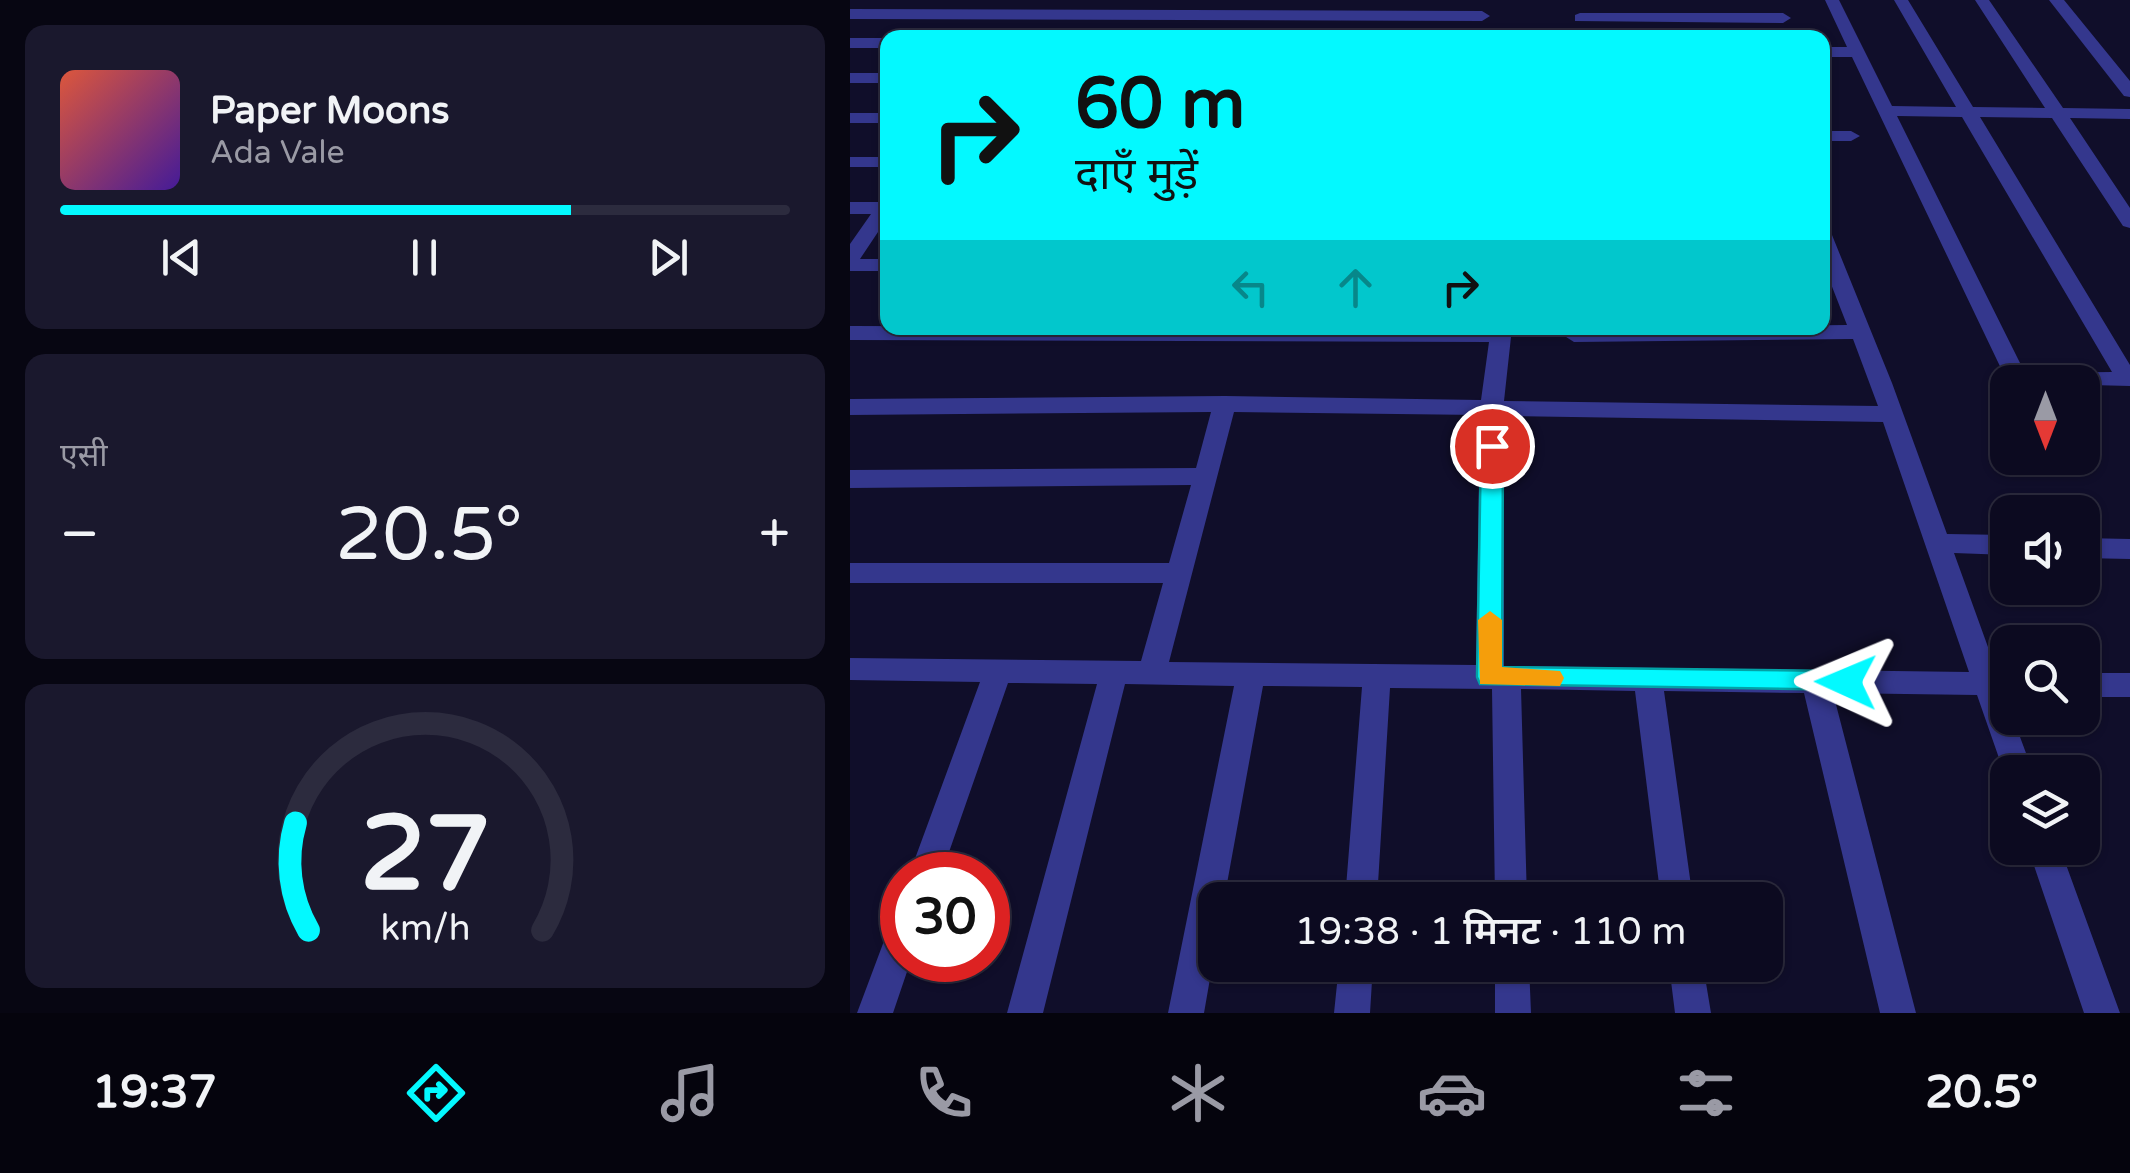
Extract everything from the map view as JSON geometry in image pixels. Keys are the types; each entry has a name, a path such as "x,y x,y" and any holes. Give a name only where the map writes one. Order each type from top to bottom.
{"street":[{"path":"1578,0 1581,30"},
{"path":"1832,0 2017,380 2129,379"},
{"path":"1901,0 2129,379"},
{"path":"1982,0 2130,222"},
{"path":"2056,0 2130,92"},
{"path":"850,14 1122,7 1483,8"},
{"path":"1110,30 1122,7"},
{"path":"1580,18 1783,18"},
{"path":"850,43 880,43"},
{"path":"1830,52 1855,52"},
{"path":"850,78 880,78"},
{"path":"1886,112 2130,114"},
{"path":"850,118 880,118"},
{"path":"1830,136 1851,136"},
{"path":"850,162 880,162"},
{"path":"850,208 880,206"},
{"path":"880,215 850,262 880,264"},
{"path":"1830,275 1861,332 1936,543 1990,668"},
{"path":"1830,332 1861,332"},
{"path":"850,333 880,333"},
{"path":"1501,335 1492,407 1498,677 1509,882"},
{"path":"1574,336 1646,335"},
{"path":"850,407 1225,404 1890,414"},
{"path":"1152,673 1225,404"},
{"path":"850,479 1206,476"},
{"path":"1936,543 1990,544"},
{"path":"2100,548 2130,549"},
{"path":"850,574 1179,574"},
{"path":"853,676 998,671 1990,684"},
{"path":"933,852 998,671"},
{"path":"1025,1013 1114,673"},
{"path":"1186,1013 1251,674"},
{"path":"1361,882 1377,676"},
{"path":"1648,679 1676,882"},
{"path":"1816,682 1898,1013"},
{"path":"2100,685 2130,686"},
{"path":"2050,865 2102,1013"},
{"path":"875,1013 886,982"},
{"path":"1352,1013 1355,982"},
{"path":"1512,982 1513,1013"},
{"path":"1688,982 1693,1013"}],"slow traffic":[{"path":"1490,620 1490,677 1551,678"}],"route":[{"path":"1492,446 1490,677 1846,682"}]}
